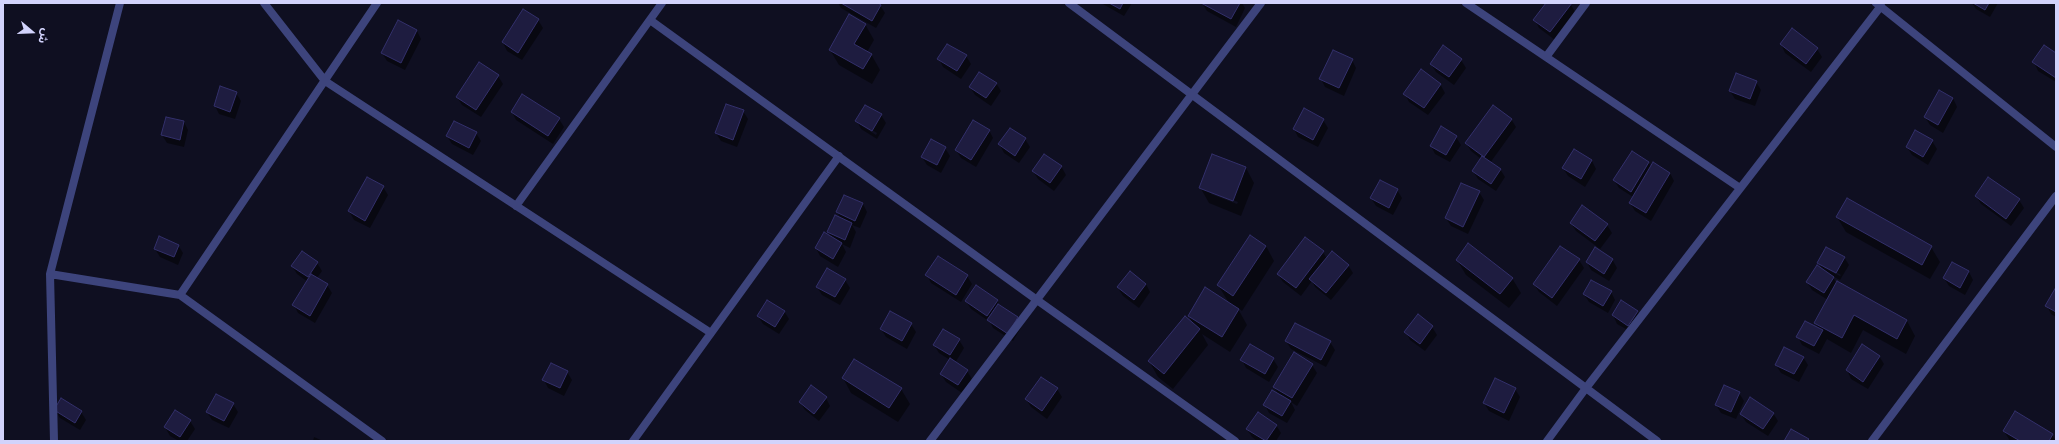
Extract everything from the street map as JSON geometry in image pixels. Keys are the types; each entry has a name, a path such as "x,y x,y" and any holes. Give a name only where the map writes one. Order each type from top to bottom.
{"street":[{"path":"54,441 50,274 120,3"},
{"path":"264,3 325,81 711,332"},
{"path":"180,295 377,3"},
{"path":"516,206 662,3"},
{"path":"1069,3 1657,441"},
{"path":"930,441 1261,3"},
{"path":"1466,3 1740,188"},
{"path":"1546,57 1586,3"},
{"path":"1547,441 1878,5 2056,146"},
{"path":"650,20 1233,440"},
{"path":"633,441 839,156"},
{"path":"1872,441 2056,196"},
{"path":"50,274 180,295 382,441"}],"building":[{"path":"841,3 878,3 881,5 872,21"},
{"path":"1109,3 1123,3 1120,9"},
{"path":"1201,3 1240,3 1231,19"},
{"path":"1546,3 1572,3 1550,32 1533,20"},
{"path":"1973,3 1989,3 1985,10"},
{"path":"523,9 539,19 518,53 502,42"},
{"path":"849,14 866,24 854,44 872,54 863,69 829,50"},
{"path":"398,20 417,30 401,63 381,53"},
{"path":"1792,28 1818,48 1806,64 1780,44"},
{"path":"947,44 967,55 957,71 937,59"},
{"path":"1443,45 1462,59 1449,77 1430,64"},
{"path":"2044,45 2056,53 2056,78 2032,62"},
{"path":"1333,50 1353,59 1339,88 1319,79"},
{"path":"479,62 499,75 476,110 456,97"},
{"path":"1421,69 1441,84 1424,108 1403,94"},
{"path":"979,72 997,83 986,98 969,87"},
{"path":"1736,73 1757,81 1750,99 1729,91"},
{"path":"220,86 237,92 230,112 214,106"},
{"path":"1939,90 1953,98 1938,125 1924,117"},
{"path":"522,94 560,118 548,136 511,112"},
{"path":"726,104 744,110 733,140 715,133"},
{"path":"865,105 882,114 872,131 855,121"},
{"path":"1493,105 1512,119 1484,157 1465,143"},
{"path":"1304,108 1324,119 1313,140 1293,129"},
{"path":"166,117 184,121 180,140 161,135"},
{"path":"973,120 990,130 971,160 955,150"},
{"path":"454,121 477,132 469,148 446,136"},
{"path":"1441,126 1457,136 1446,155 1430,146"},
{"path":"1010,128 1026,138 1015,156 998,144"},
{"path":"1915,130 1933,140 1923,157 1906,147"},
{"path":"931,139 946,147 937,165 921,157"},
{"path":"1574,149 1592,160 1581,179 1562,168"},
{"path":"1632,151 1649,162 1631,192 1613,180"},
{"path":"1044,154 1062,166 1050,183 1032,171"},
{"path":"1212,154 1246,167 1233,201 1199,188"},
{"path":"1482,156 1501,169 1491,184 1472,171"},
{"path":"1653,162 1670,173 1646,213 1629,203"},
{"path":"367,177 384,186 365,221 348,211"},
{"path":"1988,177 2020,199 2006,219 1975,196"},
{"path":"1380,180 1398,189 1389,208 1370,198"},
{"path":"1461,183 1480,191 1463,227 1445,218"},
{"path":"844,195 863,203 855,221 836,212"},
{"path":"1847,198 1932,246 1922,265 1836,217"},
{"path":"1582,205 1608,224 1595,241 1570,223"},
{"path":"835,215 852,223 845,240 827,232"},
{"path":"824,232 842,243 833,259 815,248"},
{"path":"1250,235 1266,246 1233,296 1217,285"},
{"path":"159,236 179,245 174,257 154,249"},
{"path":"1305,237 1324,251 1296,288 1277,274"},
{"path":"1468,243 1513,278 1500,294 1456,260"},
{"path":"1560,246 1580,259 1552,298 1533,284"},
{"path":"1595,247 1613,259 1604,274 1586,262"},
{"path":"1826,247 1845,257 1836,273 1817,263"},
{"path":"302,251 318,262 308,277 291,266"},
{"path":"1332,251 1349,265 1326,293 1309,279"},
{"path":"938,256 968,275 956,295 925,275"},
{"path":"1952,262 1969,271 1960,288 1943,278"},
{"path":"1817,265 1834,277 1824,293 1806,282"},
{"path":"827,268 846,279 835,297 816,287"},
{"path":"1130,271 1146,284 1134,300 1117,287"},
{"path":"311,274 328,284 310,316 292,305"},
{"path":"1591,280 1612,291 1603,306 1583,294"},
{"path":"1837,281 1907,320 1897,339 1854,315 1842,338 1814,323"},
{"path":"976,285 998,300 987,316 965,301"},
{"path":"1205,287 1239,309 1222,337 1188,316"},
{"path":"2056,287 2056,312 2045,306"},
{"path":"767,300 785,311 775,327 757,316"},
{"path":"1621,300 1638,311 1628,326 1612,315"},
{"path":"998,304 1018,317 1008,334 987,320"},
{"path":"890,311 912,323 902,341 880,329"},
{"path":"1418,314 1433,326 1420,344 1404,332"},
{"path":"1185,316 1200,329 1164,374 1148,361"},
{"path":"1805,321 1823,330 1814,346 1796,337"},
{"path":"1295,323 1331,341 1321,360 1285,341"},
{"path":"943,329 960,339 950,355 933,345"},
{"path":"1250,344 1274,358 1265,374 1240,360"},
{"path":"1862,344 1880,356 1863,382 1846,370"},
{"path":"1784,347 1804,357 1794,374 1775,365"},
{"path":"1294,352 1313,364 1292,398 1273,387"},
{"path":"950,358 968,370 958,385 940,374"},
{"path":"854,359 902,388 889,408 842,378"},
{"path":"551,363 568,371 560,388 542,380"},
{"path":"1041,377 1058,388 1042,411 1025,399"},
{"path":"1495,378 1516,388 1504,413 1483,403"},
{"path":"811,385 827,397 814,414 799,402"},
{"path":"1724,385 1740,392 1731,412 1715,405"},
{"path":"1272,390 1291,401 1282,416 1263,405"},
{"path":"216,394 234,403 224,421 206,412"},
{"path":"1750,397 1774,413 1763,429 1740,414"},
{"path":"61,398 82,411 75,423 54,410"},
{"path":"175,410 191,420 180,437 164,427"},
{"path":"2015,411 2053,434 2049,441 2020,441 2003,431"},
{"path":"1258,412 1277,425 1266,441 1246,429"},
{"path":"1791,429 1809,439 1807,441 1784,441"}]}
